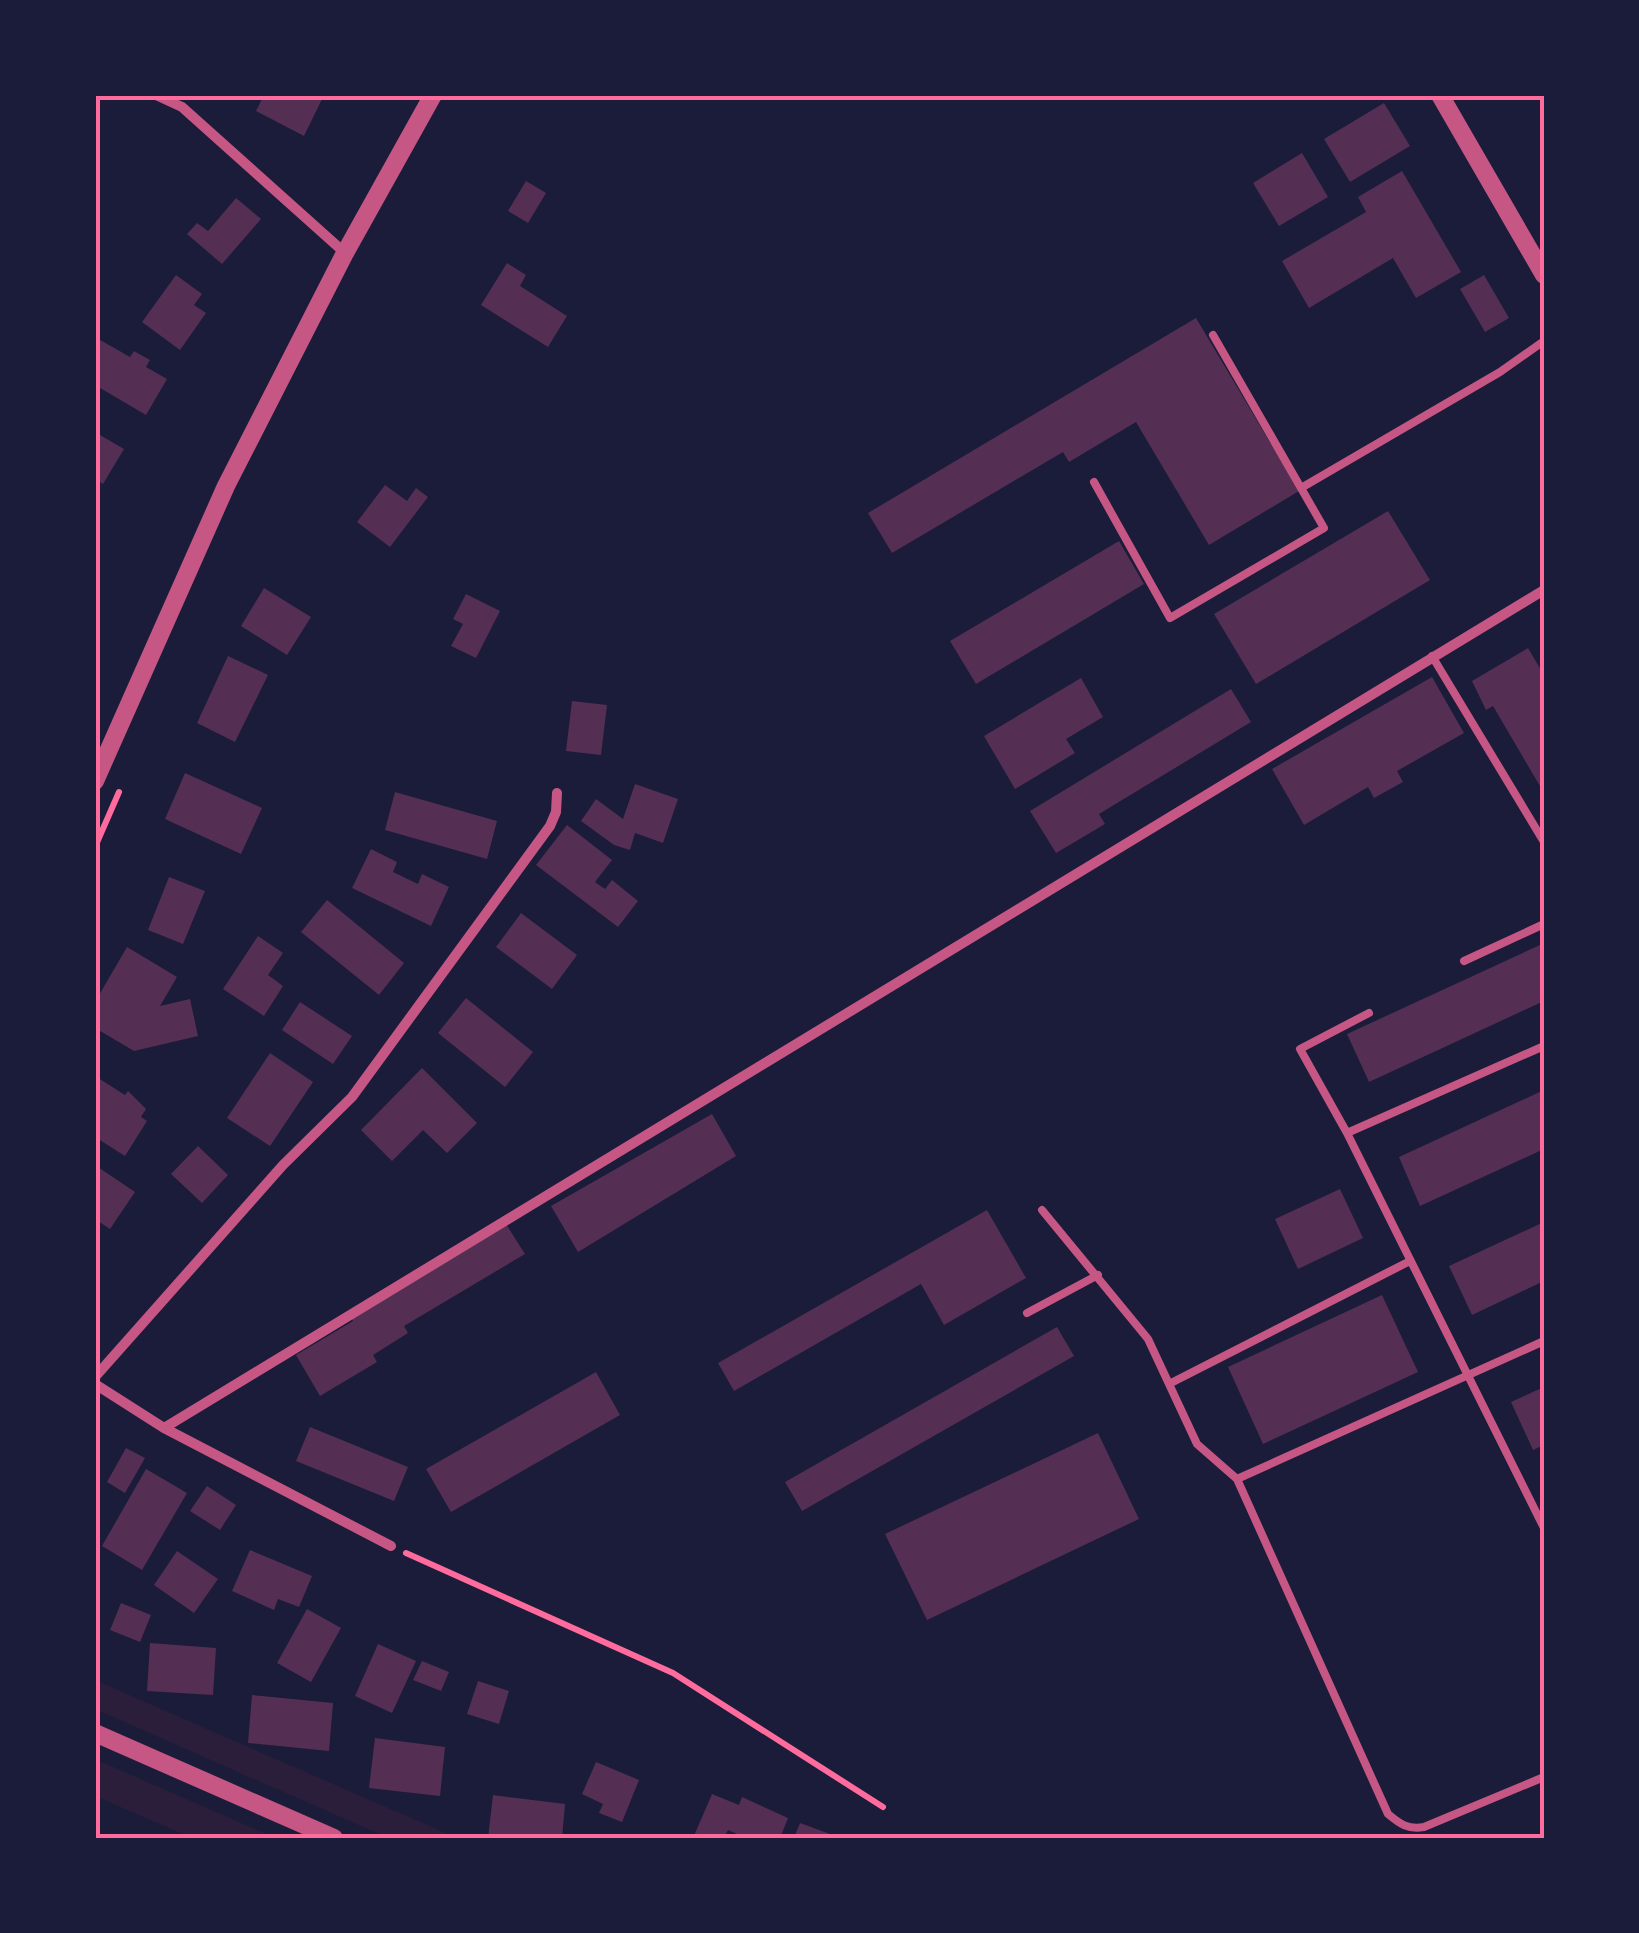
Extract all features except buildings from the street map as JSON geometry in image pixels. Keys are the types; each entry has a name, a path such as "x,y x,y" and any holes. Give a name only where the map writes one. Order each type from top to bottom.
{"street":[{"path":"156,95 182,107 346,252"},
{"path":"95,781 226,486 346,252 433,95"},
{"path":"1440,95 1544,275"},
{"path":"164,1428 1544,590"},
{"path":"391,1546 164,1428 95,1380 283,1165 352,1097 550,826 557,793"},
{"path":"95,1733 334,1838"}],"lane":[{"path":"1094,482 1170,618 1324,528 1212,335"},
{"path":"1300,488 1500,372 1544,341"},
{"path":"1432,656 1544,842"},
{"path":"1464,961 1544,924"},
{"path":"1370,1013 1300,1049 1347,1133 1544,1528"},
{"path":"1347,1133 1544,1046"},
{"path":"1042,1210 1148,1339 1196,1444 1238,1479 1388,1814 1400,1825 1413,1829 1541,1778 1544,1792"},
{"path":"1169,1384 1410,1261"},
{"path":"1027,1313 1098,1275"},
{"path":"1238,1479 1544,1341"}],"path":[{"path":"95,846 126,776"},
{"path":"391,1546 673,1672 883,1807"}],"shaded area":[{"path":"95,1680 457,1838 388,1838 95,1709"},
{"path":"95,1759 271,1836 192,1838 95,1796"}]}
